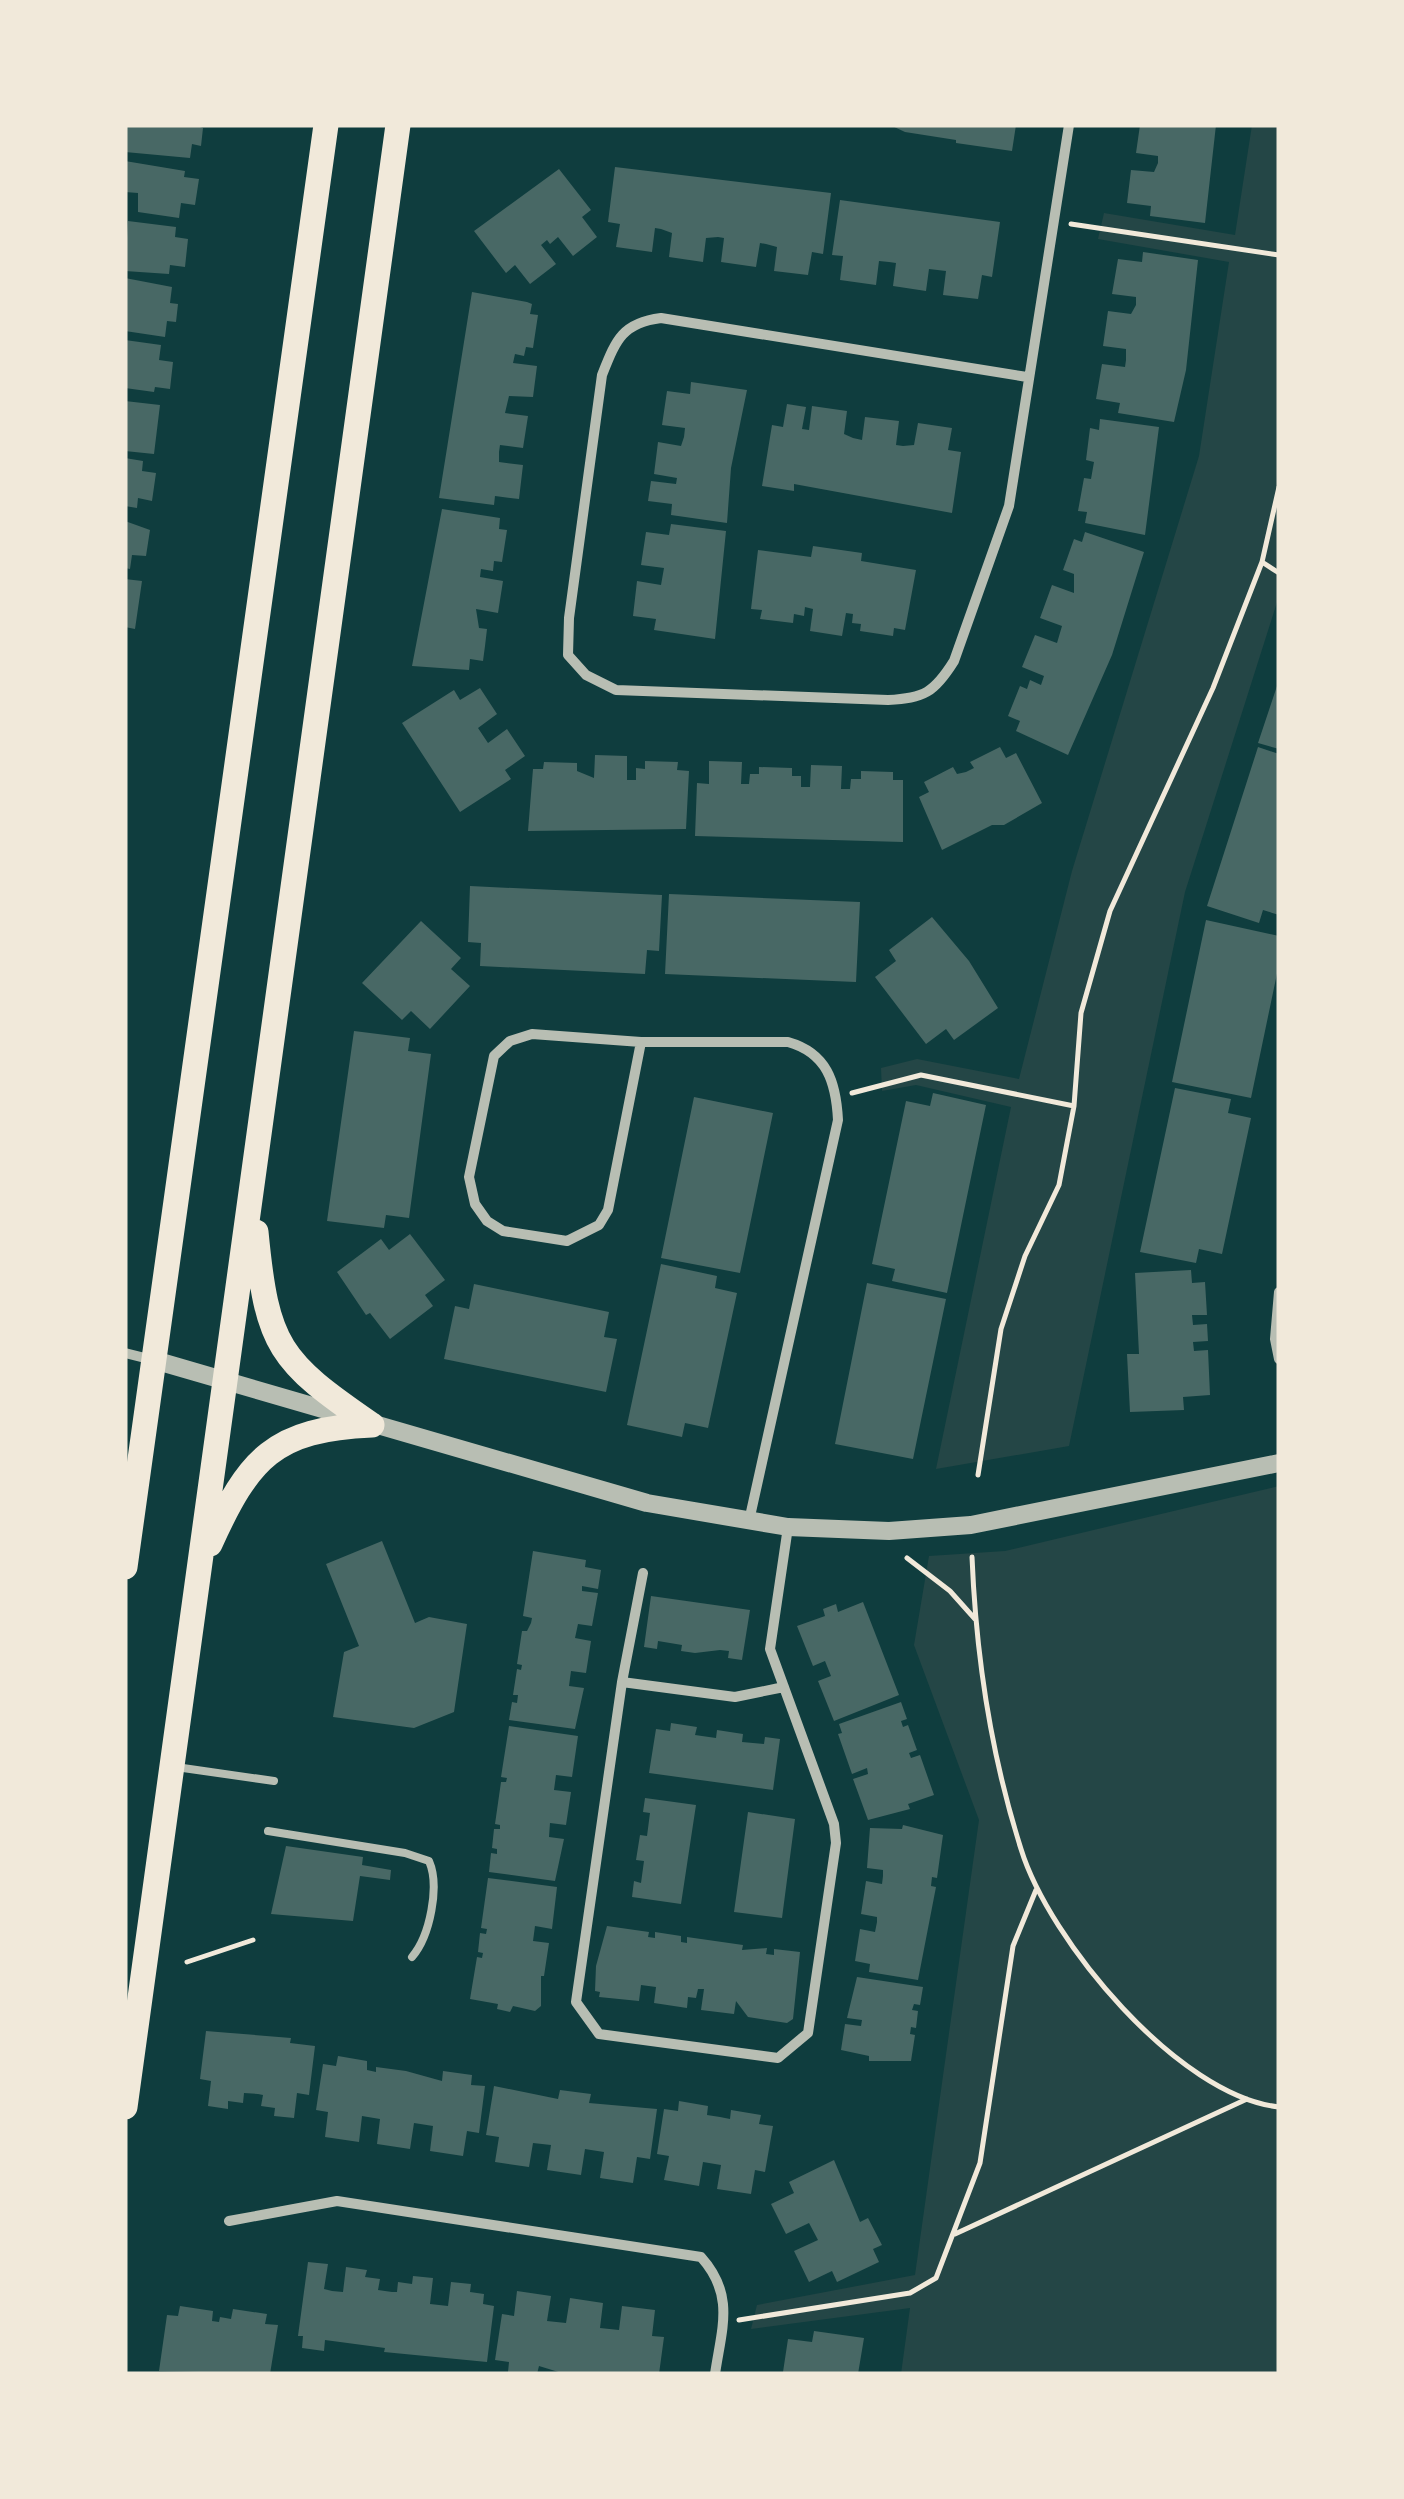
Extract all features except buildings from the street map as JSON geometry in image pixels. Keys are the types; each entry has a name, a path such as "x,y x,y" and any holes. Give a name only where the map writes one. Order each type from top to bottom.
{"main road":[{"path":"125,1567 326,125"},
{"path":"125,2107 398,125"},
{"path":"252,1194 258,1252 276,1339 310,1382 372,1425"},
{"path":"198,1570 233,1493 263,1456 309,1431 372,1425"}],"street":[{"path":"1026,377 661,318 636,321 615,344 602,375 568,618 568,655 586,675 616,690 872,700 921,698 943,679 954,661 1009,506 1026,377 1069,125"},
{"path":"641,1042 608,1210 599,1225 568,1241 503,1232 486,1221 475,1204 469,1177 494,1056 510,1041 532,1034 641,1042 788,1042 810,1048 828,1068 838,1120 750,1521"},
{"path":"1279,1292 1274,1339 1279,1359"},
{"path":"125,1353 647,1503 788,1526 890,1531 971,1525 1279,1463"},
{"path":"643,1573 622,1682 576,2002 599,2034 778,2058 808,2033 836,1843 834,1824 770,1648 788,1526"},
{"path":"622,1682 735,1697 784,1687"},
{"path":"230,2221 337,2201 701,2257 718,2277 724,2298 715,2374"}],"lane":[{"path":"172,1766 274,1781"},
{"path":"268,1830 405,1853 429,1861 436,1877 422,1946 412,1957"}],"path":[{"path":"1053,222 1279,255"},
{"path":"978,1475 1000,1329 1025,1256 1058,1185 1074,1106 1082,1013 1110,911 1213,688 1262,562 1279,487"},
{"path":"1262,562 1279,574"},
{"path":"836,1097 921,1075 1074,1106"},
{"path":"972,1557 987,1708 1021,1849 1036,1890 1069,1938 1158,2047 1210,2084 1279,2108"},
{"path":"906,1558 950,1591 977,1622"},
{"path":"722,2323 910,2293 936,2278 980,2164 1013,1946 1036,1890"},
{"path":"186,1962 253,1940"},
{"path":"955,2234 1249,2098"}],"shaded area":[{"path":"1252,125 1279,125 1279,596 1185,892 1069,1446 936,1469 1011,1107 916,1085 882,1091 881,1068 917,1059 1019,1079 1072,871 1199,456 1229,262 1098,239 1104,213 1235,235"},
{"path":"1279,1486 1279,2374 901,2374 910,2308 751,2329 757,2305 915,2275 979,1820 914,1645 929,1556 1005,1551"}]}
